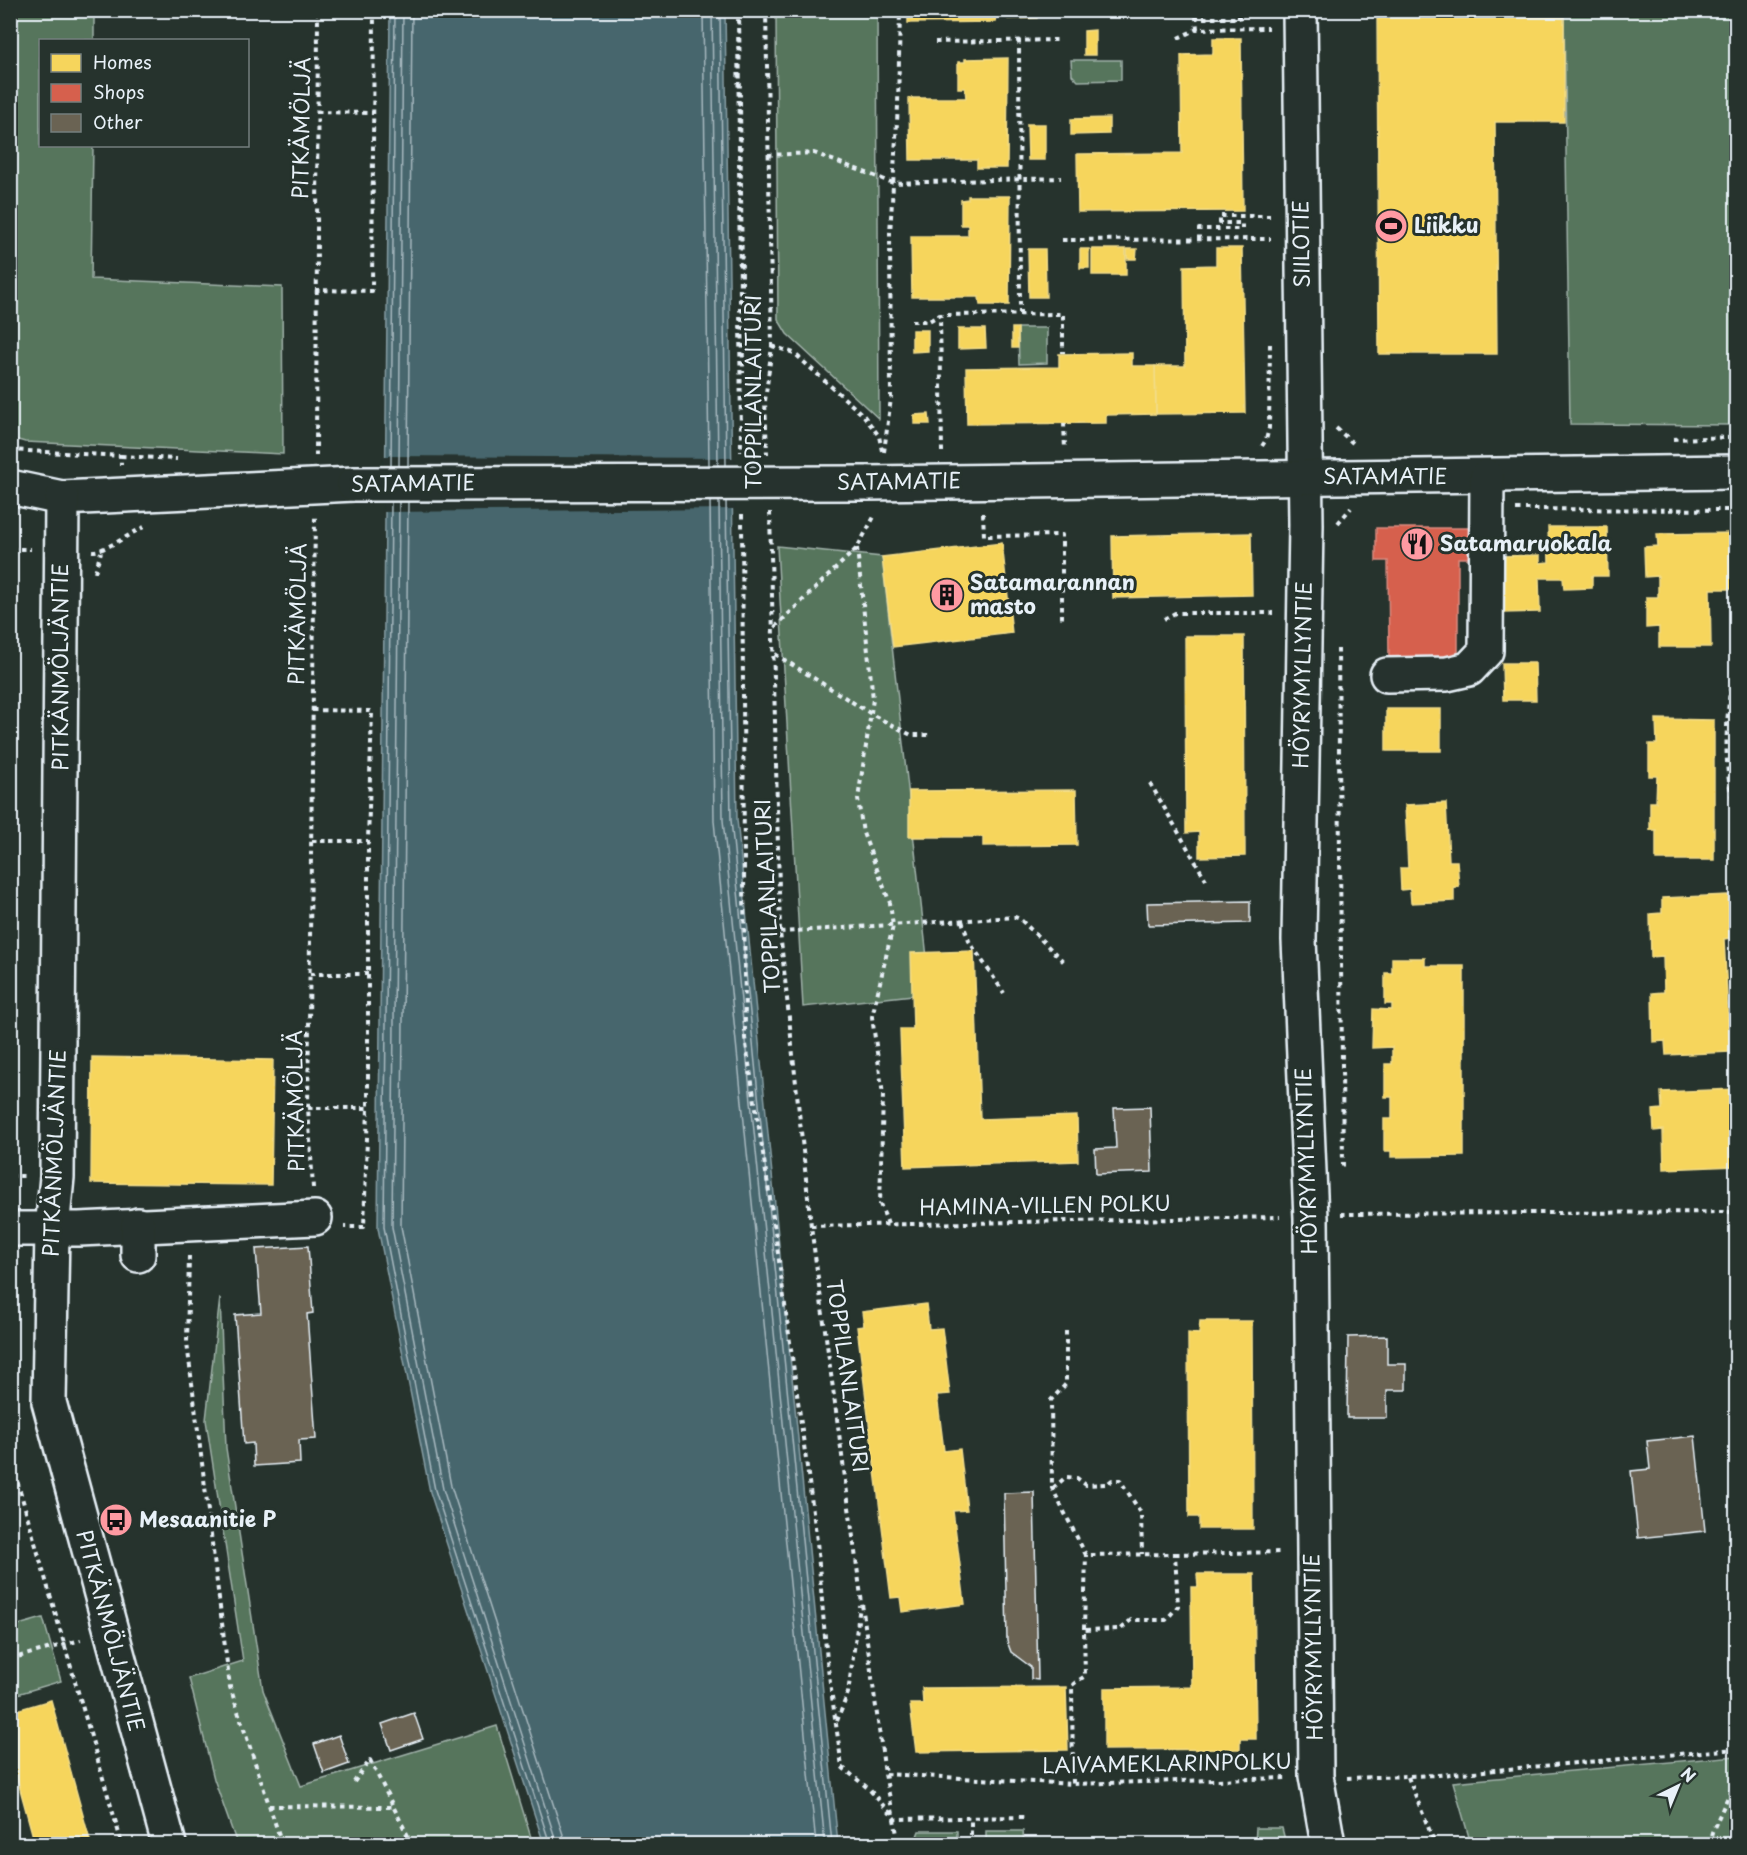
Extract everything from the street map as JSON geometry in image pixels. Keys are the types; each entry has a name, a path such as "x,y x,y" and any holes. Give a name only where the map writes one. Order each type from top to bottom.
{"street":[{"name":"SIILOTIE","path":"1300,10 1304,477"},
{"name":"SATAMATIE","path":"62,498 315,508 354,484 877,483 1737,472"},
{"path":"1387,675 1447,674 1469,669 1486,651 1487,476"},
{"name":"HÖYRYMYLLYNTIE","path":"1304,477 1295,1218 1316,1776 1328,1845"},
{"path":"10,488 62,498"},
{"name":"PITKÄNMÖLJÄNTIE","path":"62,498 58,1153 52,1230 49,1402 169,1845"},
{"path":"10,1229 52,1230 138,1240 190,1222 328,1222"}],"path":[{"name":"PITKÄMÖLJÄ","path":"318,10 308,1108 328,1222"},
{"path":"315,290 372,291 374,10"},
{"path":"738,10 743,373"},
{"path":"738,10 741,457"},
{"name":"TOPPILANLAITURI","path":"766,10 772,346 765,401 768,461"},
{"path":"888,1224 880,1204 883,1095 872,1017 893,926 890,903 863,833 859,809 859,786 873,715 856,548 877,483 891,398 889,309 900,10"},
{"path":"1197,29 1196,18 1239,18 1239,12 1218,10"},
{"path":"1178,38 1197,29 1270,28"},
{"path":"1019,40 1020,314"},
{"path":"935,42 1059,40"},
{"path":"317,112 373,113"},
{"path":"768,155 814,153 893,183 1061,178"},
{"path":"1199,240 1199,229 1242,229 1242,223 1220,223 1220,216 1270,216"},
{"path":"1062,240 1271,239"},
{"path":"912,321 929,321 940,315 1063,314 1063,353"},
{"path":"940,315 942,457"},
{"path":"772,346 794,352 864,416 879,436 877,483"},
{"path":"1064,423 1065,454"},
{"path":"1269,428 1336,428 1351,444 1363,444"},
{"path":"1668,439 1737,437"},
{"path":"741,504 745,1038 774,1224 818,1541 827,1660 842,1767 869,1789 895,1819 1024,1817"},
{"path":"982,506 984,536 1062,535 1062,622"},
{"name":"TOPPILANLAITURI","path":"770,508 775,627 780,932 811,1226 885,1774 899,1845"},
{"path":"1351,508 1362,509"},
{"path":"1487,509 1737,510"},
{"path":"10,654 11,549 60,548 101,552 121,538 146,526"},
{"path":"775,627 856,548"},
{"path":"1164,619 1174,613 1275,613"},
{"path":"1737,642 1729,721 1729,788 1737,810"},
{"path":"775,654 873,715 911,735 929,735"},
{"path":"312,710 372,711 368,841 368,1108 364,1227 328,1222"},
{"path":"1150,783 1206,880"},
{"path":"312,841 368,841"},
{"path":"780,932 987,918 1020,919 1066,964"},
{"path":"962,921 969,941 1004,993"},
{"path":"310,974 368,974"},
{"path":"308,1108 368,1108"},
{"name":"HAMINA-VILLEN POLKU","path":"811,1226 1295,1218 1343,1214 1737,1212"},
{"path":"190,1222 187,1343 230,1687 282,1845"},
{"path":"1066,1331 1066,1384 1051,1400 1052,1488 1086,1555 1085,1676 1072,1685 1073,1784"},
{"path":"10,1456 122,1845"},
{"path":"1052,1488 1066,1477 1077,1478 1086,1485 1107,1484 1112,1480 1120,1480 1141,1513 1142,1554"},
{"path":"1086,1555 1284,1552"},
{"path":"1084,1630 1121,1629 1131,1620 1166,1620 1178,1606 1175,1554"},
{"path":"836,1723 848,1693 861,1599"},
{"path":"10,1659 65,1643 111,1634"},
{"name":"LAIVAMEKLARINPOLKU","path":"885,1774 1073,1784 1316,1776 1408,1777 1737,1749"},
{"path":"354,1782 370,1760 412,1845"},
{"path":"1408,1777 1435,1845"},
{"path":"1709,1845 1712,1832 1737,1779"},
{"path":"269,1806 392,1807"},
{"path":"971,1818 971,1845"}],"green space":[{"path":"10,11 94,11 94,39 39,39 39,147 93,147 91,279 282,287 283,454 25,442 11,438"},
{"path":"776,11 877,11 879,419 787,334 778,319"},
{"path":"1564,11 1736,11 1736,425 1570,424"},
{"path":"1071,60 1121,60 1121,80 1078,81 1072,75"},
{"path":"1018,328 1047,328 1047,363 1019,364"},
{"path":"777,546 882,557 931,993 803,1007"},
{"path":"220,1298 226,1448 263,1690 301,1786 497,1726 533,1844 237,1844 214,1779 189,1678 243,1661 206,1420"},
{"path":"43,1618 61,1681 11,1696 11,1627"},
{"path":"1736,1756 1736,1844 1471,1844 1453,1782"},
{"path":"1256,1828 1282,1828 1286,1844 1255,1844"},
{"path":"919,1831 957,1831 957,1844 914,1844"},
{"path":"986,1831 1023,1831 1024,1844 986,1844"}],"water":[{"path":"390,11 725,11 737,819 838,1844 544,1844 430,1492 378,1228"}],"pier":[{"path":"383,456 735,458 736,509 382,512"}],"building: Homes":[{"path":"908,10 996,10 996,22 908,23"},
{"path":"1008,10 1037,10 1037,18 1008,19"},
{"path":"1377,10 1564,10 1564,122 1495,122 1497,354 1379,354"},
{"path":"1095,30 1095,55 1084,55 1084,31"},
{"path":"1213,38 1241,38 1243,211 1078,212 1077,154 1182,153 1181,55 1213,54"},
{"path":"1008,58 1007,168 977,168 977,160 910,160 909,98 966,98 965,88 958,88 958,62 965,62 965,59"},
{"path":"1109,118 1109,134 1071,135 1071,119"},
{"path":"1027,124 1045,124 1045,160 1028,160"},
{"path":"968,196 1010,196 1009,305 980,305 979,297 912,297 911,236 968,236 968,225 961,225 961,200 968,199"},
{"path":"1216,248 1242,248 1245,413 1156,414 1155,366 1185,366 1184,266 1216,265"},
{"path":"1028,249 1045,249 1046,297 1029,297"},
{"path":"1080,249 1089,249 1089,268 1080,268"},
{"path":"1092,249 1126,249 1126,275 1092,275"},
{"path":"1127,249 1137,249 1136,259 1127,259"},
{"path":"1012,328 1018,328 1018,348 1012,348"},
{"path":"958,329 985,329 986,348 958,349"},
{"path":"912,330 928,330 928,351 912,352"},
{"path":"1132,353 1132,366 1155,366 1156,414 1106,415 1106,423 967,424 966,368 1059,367 1059,354"},
{"path":"929,414 930,424 914,424 914,415"},
{"path":"1548,527 1607,527 1608,576 1592,576 1592,588 1564,589 1563,578 1539,578 1540,612 1503,613 1502,556 1540,555 1540,563 1549,562"},
{"path":"1251,533 1252,595 1113,598 1112,536"},
{"path":"1736,533 1736,589 1710,589 1711,647 1659,647 1659,627 1646,628 1646,597 1658,597 1658,576 1645,577 1644,547 1658,546 1657,534"},
{"name":"Satamarannan masto","path":"1002,543 1012,633 893,647 882,557"},
{"path":"1185,636 1244,636 1245,856 1199,857 1199,832 1186,833"},
{"path":"1502,663 1535,663 1536,700 1503,700"},
{"path":"1386,709 1441,709 1441,751 1386,751"},
{"path":"1656,719 1714,720 1714,860 1656,860 1656,830 1650,830 1650,802 1656,802 1657,776 1649,776 1649,744 1657,744"},
{"path":"1076,790 1077,845 983,846 983,837 909,837 909,791"},
{"path":"1446,803 1449,861 1457,861 1459,887 1454,887 1454,901 1411,903 1410,889 1401,890 1400,868 1408,868 1405,805"},
{"path":"1728,895 1730,938 1724,939 1730,1052 1666,1055 1665,1041 1653,1042 1652,993 1664,992 1663,956 1651,957 1650,914 1662,913 1662,898"},
{"path":"974,951 980,1119 1077,1116 1078,1161 905,1167 900,1029 913,1029 911,953"},
{"path":"1392,958 1425,958 1425,966 1464,966 1464,1156 1391,1157 1391,1151 1384,1151 1384,1119 1392,1119 1392,1097 1385,1097 1385,1064 1392,1064 1392,1047 1372,1048 1373,1009 1392,1010 1392,1004 1385,1004 1385,973 1392,973"},
{"path":"92,1057 273,1060 271,1185 91,1183"},
{"path":"1736,1089 1736,1166 1664,1169 1663,1130 1654,1131 1653,1110 1662,1109 1661,1092"},
{"path":"926,1304 929,1329 942,1328 950,1394 937,1395 944,1451 960,1449 967,1510 953,1511 965,1604 902,1612 900,1597 891,1598 857,1327 864,1326 862,1312"},
{"path":"1200,1321 1252,1321 1253,1529 1199,1529 1199,1517 1189,1517 1188,1333 1199,1334"},
{"path":"1197,1574 1254,1574 1256,1739 1240,1739 1240,1749 1104,1750 1104,1688 1192,1687 1191,1587 1198,1587"},
{"path":"1066,1687 1068,1750 916,1752 910,1704 923,1704 922,1688"},
{"path":"51,1700 91,1844 35,1844 14,1767 10,1768 10,1712"}],"building: Shops":[{"path":"1376,528 1470,528 1471,558 1458,558 1458,660 1389,660 1388,561 1376,561"}],"building: Other":[{"path":"1250,901 1250,923 1148,925 1147,903"},
{"path":"1150,1107 1152,1172 1096,1174 1095,1149 1116,1148 1114,1108"},
{"path":"308,1246 313,1313 307,1314 316,1439 299,1440 300,1463 254,1466 253,1443 244,1444 235,1315 261,1313 256,1249"},
{"path":"1387,1336 1387,1364 1406,1364 1406,1390 1387,1390 1387,1418 1347,1418 1348,1337"},
{"path":"1695,1436 1705,1531 1638,1538 1631,1471 1650,1469 1647,1441"},
{"path":"1034,1492 1038,1680 1031,1679 1031,1667 1011,1652 1007,1641 1004,1493"},
{"path":"414,1713 423,1739 391,1750 382,1724"},
{"path":"339,1735 349,1764 324,1773 314,1744"}],"place":[{"name":"Liikku","path":"1391,226"},
{"name":"Satamaruokala","path":"1417,544"},
{"name":"Satamarannan masto","path":"947,595"},
{"name":"Mesaanitie P","path":"116,1520"}]}
